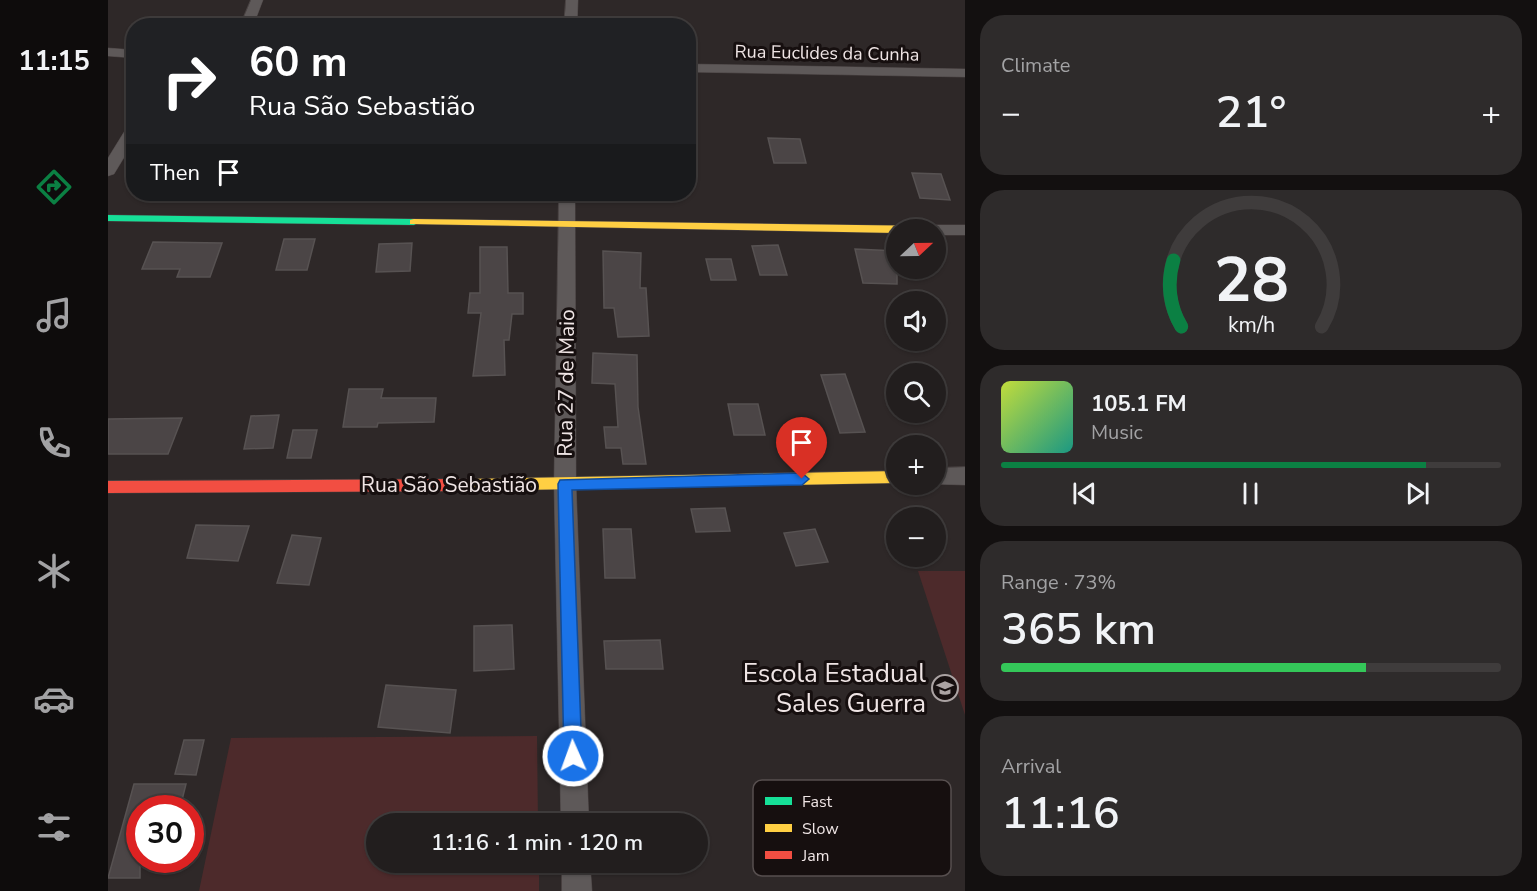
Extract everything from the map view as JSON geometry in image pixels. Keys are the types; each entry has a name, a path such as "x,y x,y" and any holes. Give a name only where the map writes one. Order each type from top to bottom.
{"street":[{"path":"249,18 257,0"},
{"path":"571,18 572,0"},
{"path":"108,52 126,53"},
{"name":"Rua Euclides da Cunha","path":"696,68 965,73"},
{"path":"108,171 126,141"},
{"name":"Rua 27 de Maio","path":"567,201 565,484 575,813"},
{"path":"108,218 886,229"},
{"path":"946,230 965,230"},
{"path":"946,477 965,476"},
{"name":"Rua São Sebastião","path":"108,487 565,484 886,477"},
{"path":"576,873 577,891"}],"shaded area":[{"path":"918,571 965,571 965,715"},
{"path":"537,736 538,813 366,813 366,873 539,873 539,891 199,891 231,738"}],"building":[{"path":"768,138 800,139 806,163 774,163"},
{"path":"912,173 941,174 950,200 920,198"},
{"path":"284,239 315,239 307,270 276,270"},
{"path":"153,242 222,243 210,277 177,277 180,269 142,269"},
{"path":"412,243 410,271 376,272 379,244"},
{"path":"778,245 787,275 760,275 752,246"},
{"path":"480,247 507,247 508,293 523,293 523,314 512,314 509,340 504,340 505,375 473,376 481,313 468,313 470,293 480,293"},
{"path":"855,249 886,250 886,279 897,279 897,284 863,283"},
{"path":"603,251 641,253 640,288 646,288 649,336 618,337 614,308 604,308"},
{"path":"706,259 731,259 736,280 711,280"},
{"path":"593,353 637,355 638,407 646,464 623,464 621,448 606,448 604,427 618,427 615,384 592,383"},
{"path":"845,374 865,432 840,433 821,375"},
{"path":"349,389 383,389 381,398 436,398 434,422 378,423 377,427 343,427"},
{"path":"728,404 758,404 765,435 734,435"},
{"path":"279,415 273,448 244,449 251,416"},
{"path":"182,418 168,454 108,454 108,419"},
{"path":"293,430 317,430 311,458 287,458"},
{"path":"725,508 730,531 696,532 691,509"},
{"path":"196,525 249,526 238,561 187,558"},
{"path":"603,529 631,529 635,578 605,578"},
{"path":"815,529 828,562 796,566 784,533"},
{"path":"292,535 321,538 309,585 277,583"},
{"path":"512,625 514,669 474,671 474,626"},
{"path":"660,640 663,669 606,669 604,641"},
{"path":"386,685 456,690 450,733 378,727"},
{"path":"184,740 204,740 196,775 175,774"},
{"path":"134,784 186,784 183,795 131,795"},
{"path":"126,813 126,873 140,873 140,878 108,878"}],"traffic: fast":[{"path":"108,218 414,222"}],"traffic: slow":[{"path":"414,222 886,229"},
{"path":"467,485 886,477"}],"traffic: jam":[{"path":"108,487 467,485"}],"place":[{"name":"Escola Estadual Sales Guerra","path":"945,688"}],"route":[{"path":"573,756 565,484 802,479"}]}
